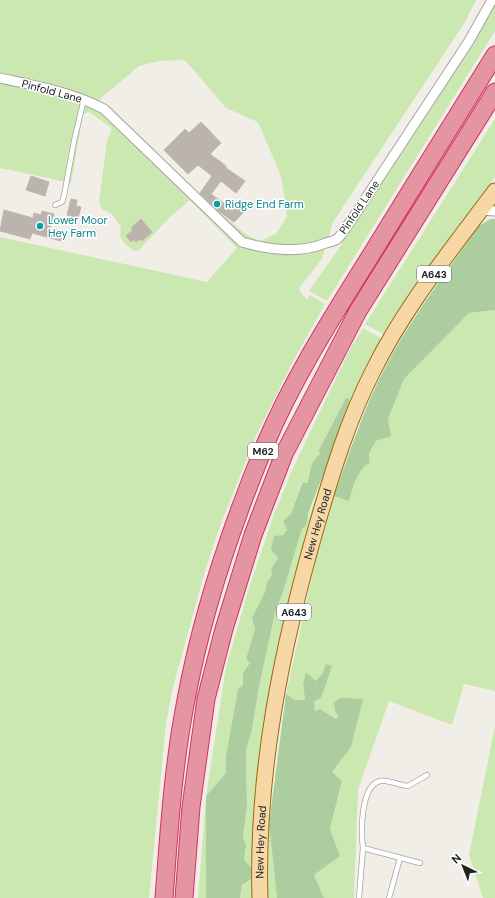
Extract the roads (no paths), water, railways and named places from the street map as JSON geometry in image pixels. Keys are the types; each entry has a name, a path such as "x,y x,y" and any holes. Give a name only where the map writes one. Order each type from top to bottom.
{"highway":[{"name":"M62","path":"164,898 171,803 187,693 205,617 235,523 266,443 299,376 328,323 495,55"},
{"name":"M62","path":"184,898 191,806 206,699 224,629 253,535 284,454 358,311 495,92"}],"main road":[{"name":"New Hey Road","path":"260,898 260,846 263,793 281,673 311,546 344,441 373,370 399,324 488,211 495,191"}],"street":[{"name":"Pinfold Lane","path":"0,78 66,93 84,99 104,109 242,242 258,247 278,249 298,250 315,248 337,239 341,234 469,41 492,0"}],"lane":[{"path":"55,205 62,202 64,196 74,141 84,99"},
{"path":"358,898 363,848 362,829 366,800 375,784 379,781 408,786 427,775"},
{"path":"363,848 420,863"},
{"path":"389,898 400,858"}],"place":[{"name":"Ridge End Farm","path":"217,204"},
{"name":"Lower Moor Hey Farm","path":"40,226"}]}
